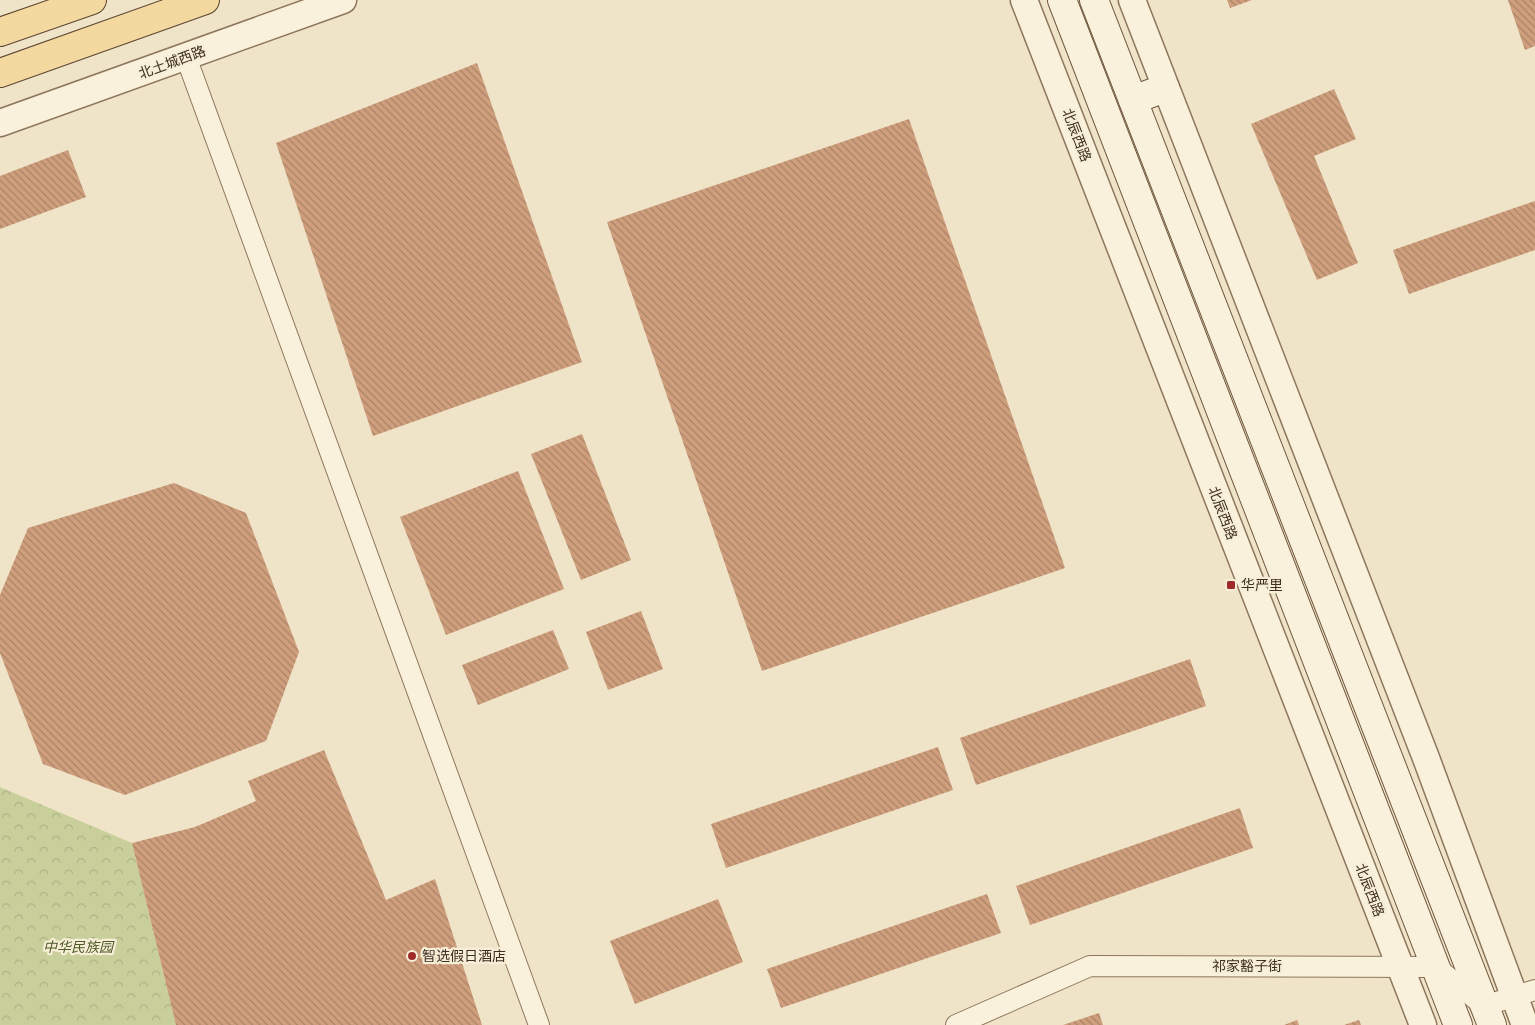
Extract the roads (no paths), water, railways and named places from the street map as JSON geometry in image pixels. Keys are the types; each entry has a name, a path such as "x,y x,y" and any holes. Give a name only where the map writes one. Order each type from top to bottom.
{"main road":[{"path":"0,32 92,0"},
{"path":"0,73 205,0"},
{"path":"1062,0 1458,1025"},
{"path":"1094,0 1488,1015"},
{"path":"1133,100 1165,88"}],"street":[{"name":"北土城西路","path":"0,123 343,0"},
{"name":"北辰西路","path":"1024,0 1423,1025"},
{"path":"1132,0 1426,758 1524,993 1525,1025"},
{"path":"186,57 539,1025"},
{"name":"祁家豁子街","path":"956,1025 1090,966 1436,967"},
{"path":"1436,967 1488,1015 1524,993"}],"place":[{"name":"华严里","path":"1231,585"},
{"name":"智选假日酒店","path":"412,956"}],"park label":[{"name":"中华民族园","path":"78,947"}]}
